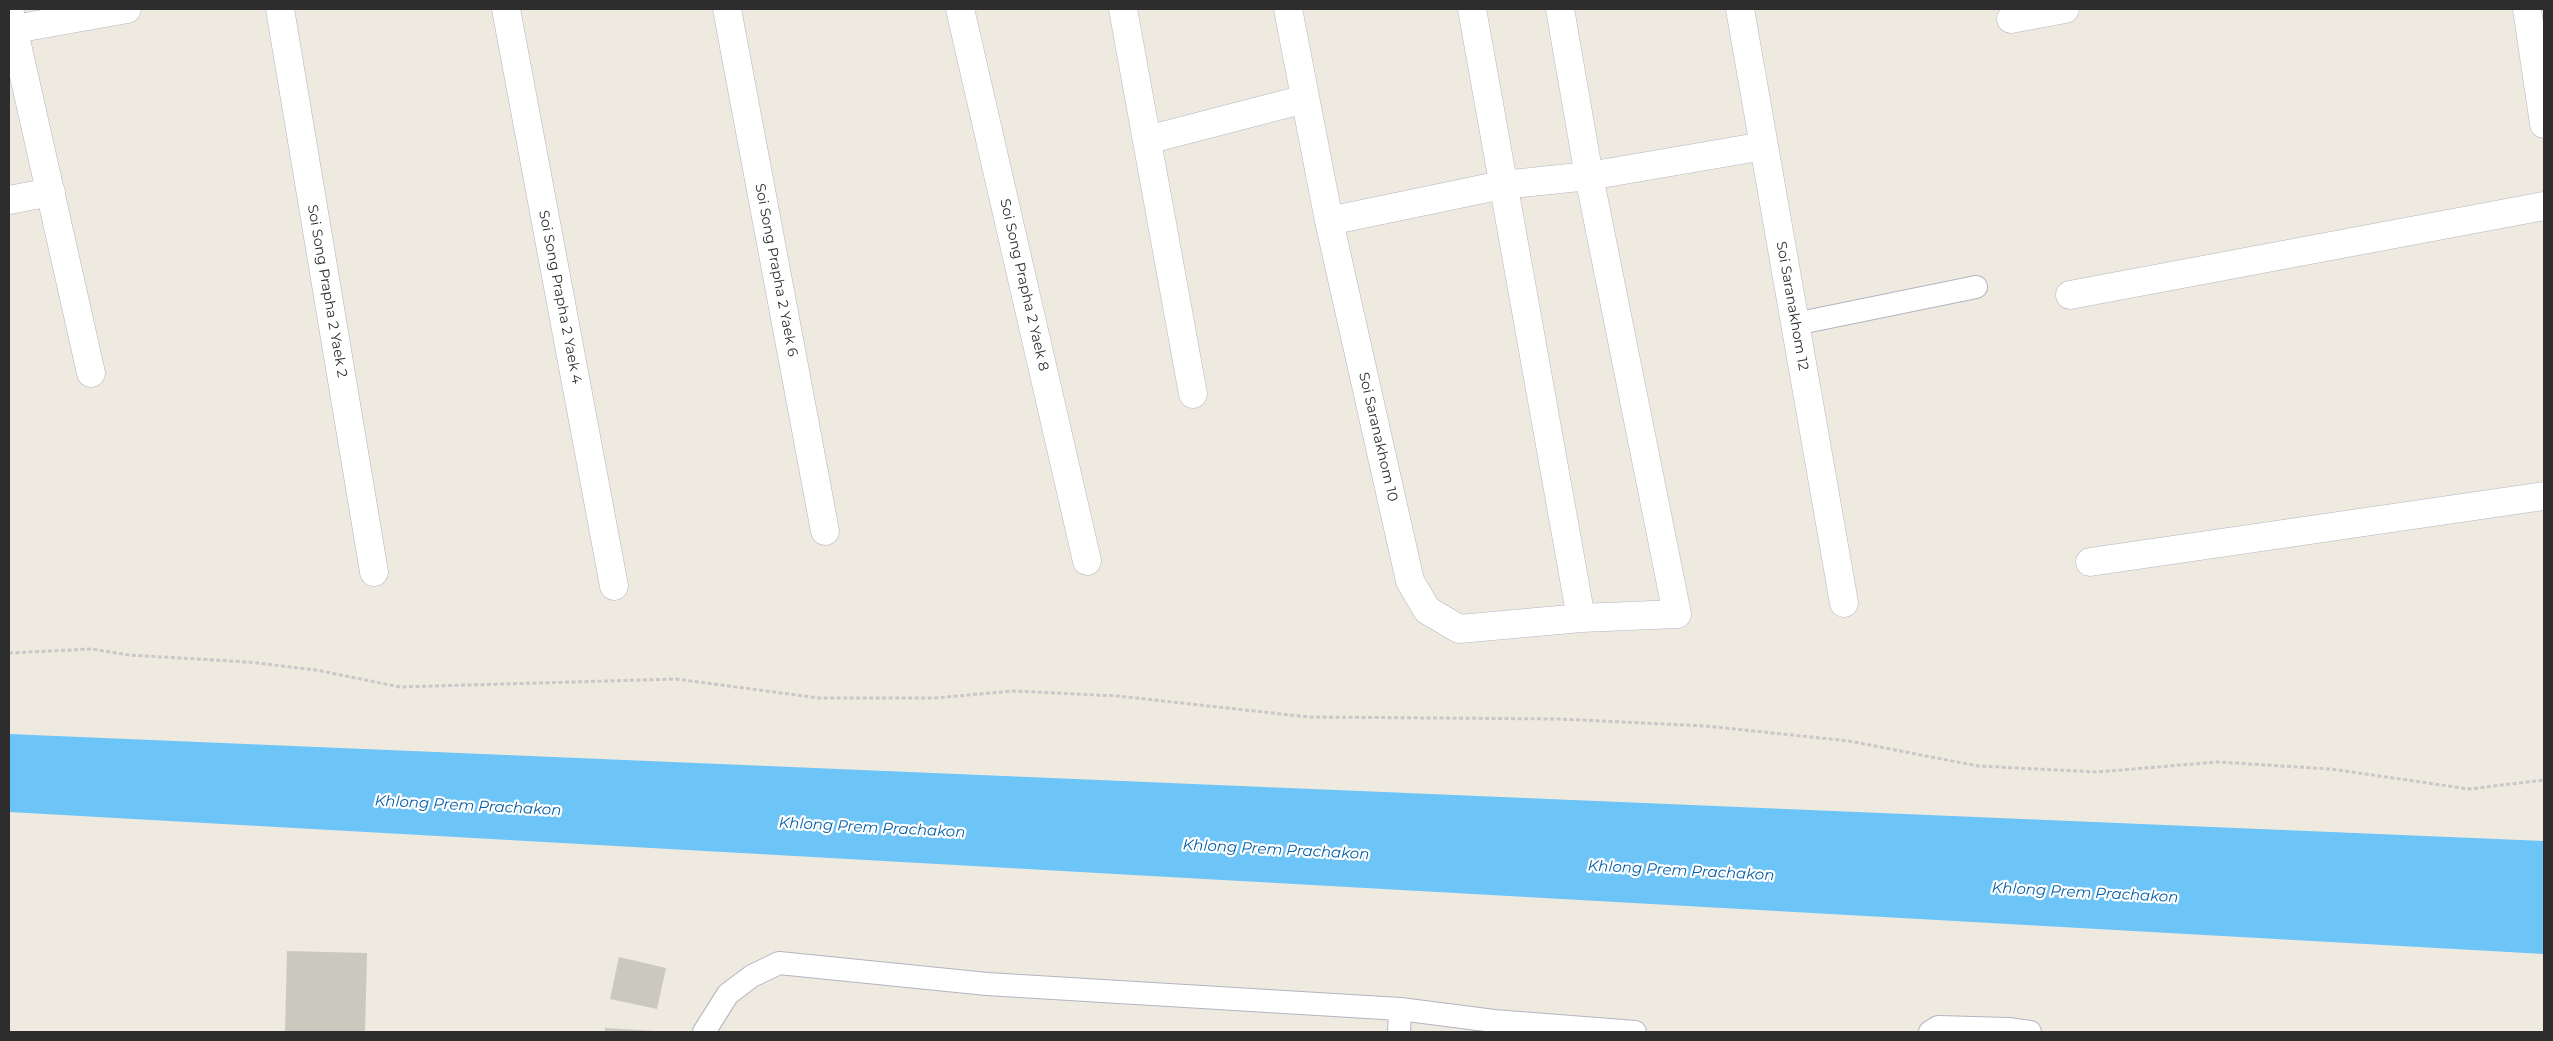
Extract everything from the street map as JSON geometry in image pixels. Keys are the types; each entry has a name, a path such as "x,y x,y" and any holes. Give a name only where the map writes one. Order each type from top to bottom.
{"street":[{"path":"92,373 10,22 127,9"},
{"name":"Soi Song Prapha 2 Yaek 2","path":"280,9 374,572"},
{"name":"Soi Song Prapha 2 Yaek 4","path":"506,9 614,586"},
{"name":"Soi Song Prapha 2 Yaek 6","path":"727,9 825,531"},
{"name":"Soi Song Prapha 2 Yaek 8","path":"960,9 1088,561"},
{"path":"1123,9 1193,394"},
{"name":"Soi Saranakhom 10","path":"1288,9 1330,221 1410,581 1427,610 1459,629 1581,618 1677,614 1589,176"},
{"path":"1472,9 1581,618"},
{"path":"1560,9 1589,176"},
{"name":"Soi Saranakhom 12","path":"1740,9 1844,603"},
{"path":"2011,19 2064,9"},
{"path":"2527,9 2544,124"},
{"path":"1147,140 1305,99"},
{"path":"1330,221 1502,185 1589,176 1764,146"},
{"path":"9,200 51,192"},
{"path":"2070,295 2544,206"},
{"path":"2090,562 2544,496"}],"lane":[{"path":"1795,324 1976,287"},
{"path":"704,1032 728,994 752,976 779,963 987,984 1400,1009 1494,1021 1635,1032"},
{"path":"1399,1032 1400,1009"},
{"path":"1930,1032 1938,1027 2008,1029 2030,1032"}],"path":[{"path":"9,653 92,649 129,655 248,662 316,670 400,687 676,679 819,698 935,698 1013,691 1118,696 1309,717 1559,718 1706,726 1849,741 1978,766 2096,772 2217,762 2331,769 2469,789 2544,780"}],"water":[{"name":"Khlong Prem Prachakon","path":"9,734 2544,841 2544,954 9,812"}],"building":[{"path":"287,951 367,953 365,1032 285,1032"},
{"path":"619,957 666,968 657,1009 610,999"},
{"path":"605,1028 657,1031 657,1032 605,1032"}]}
